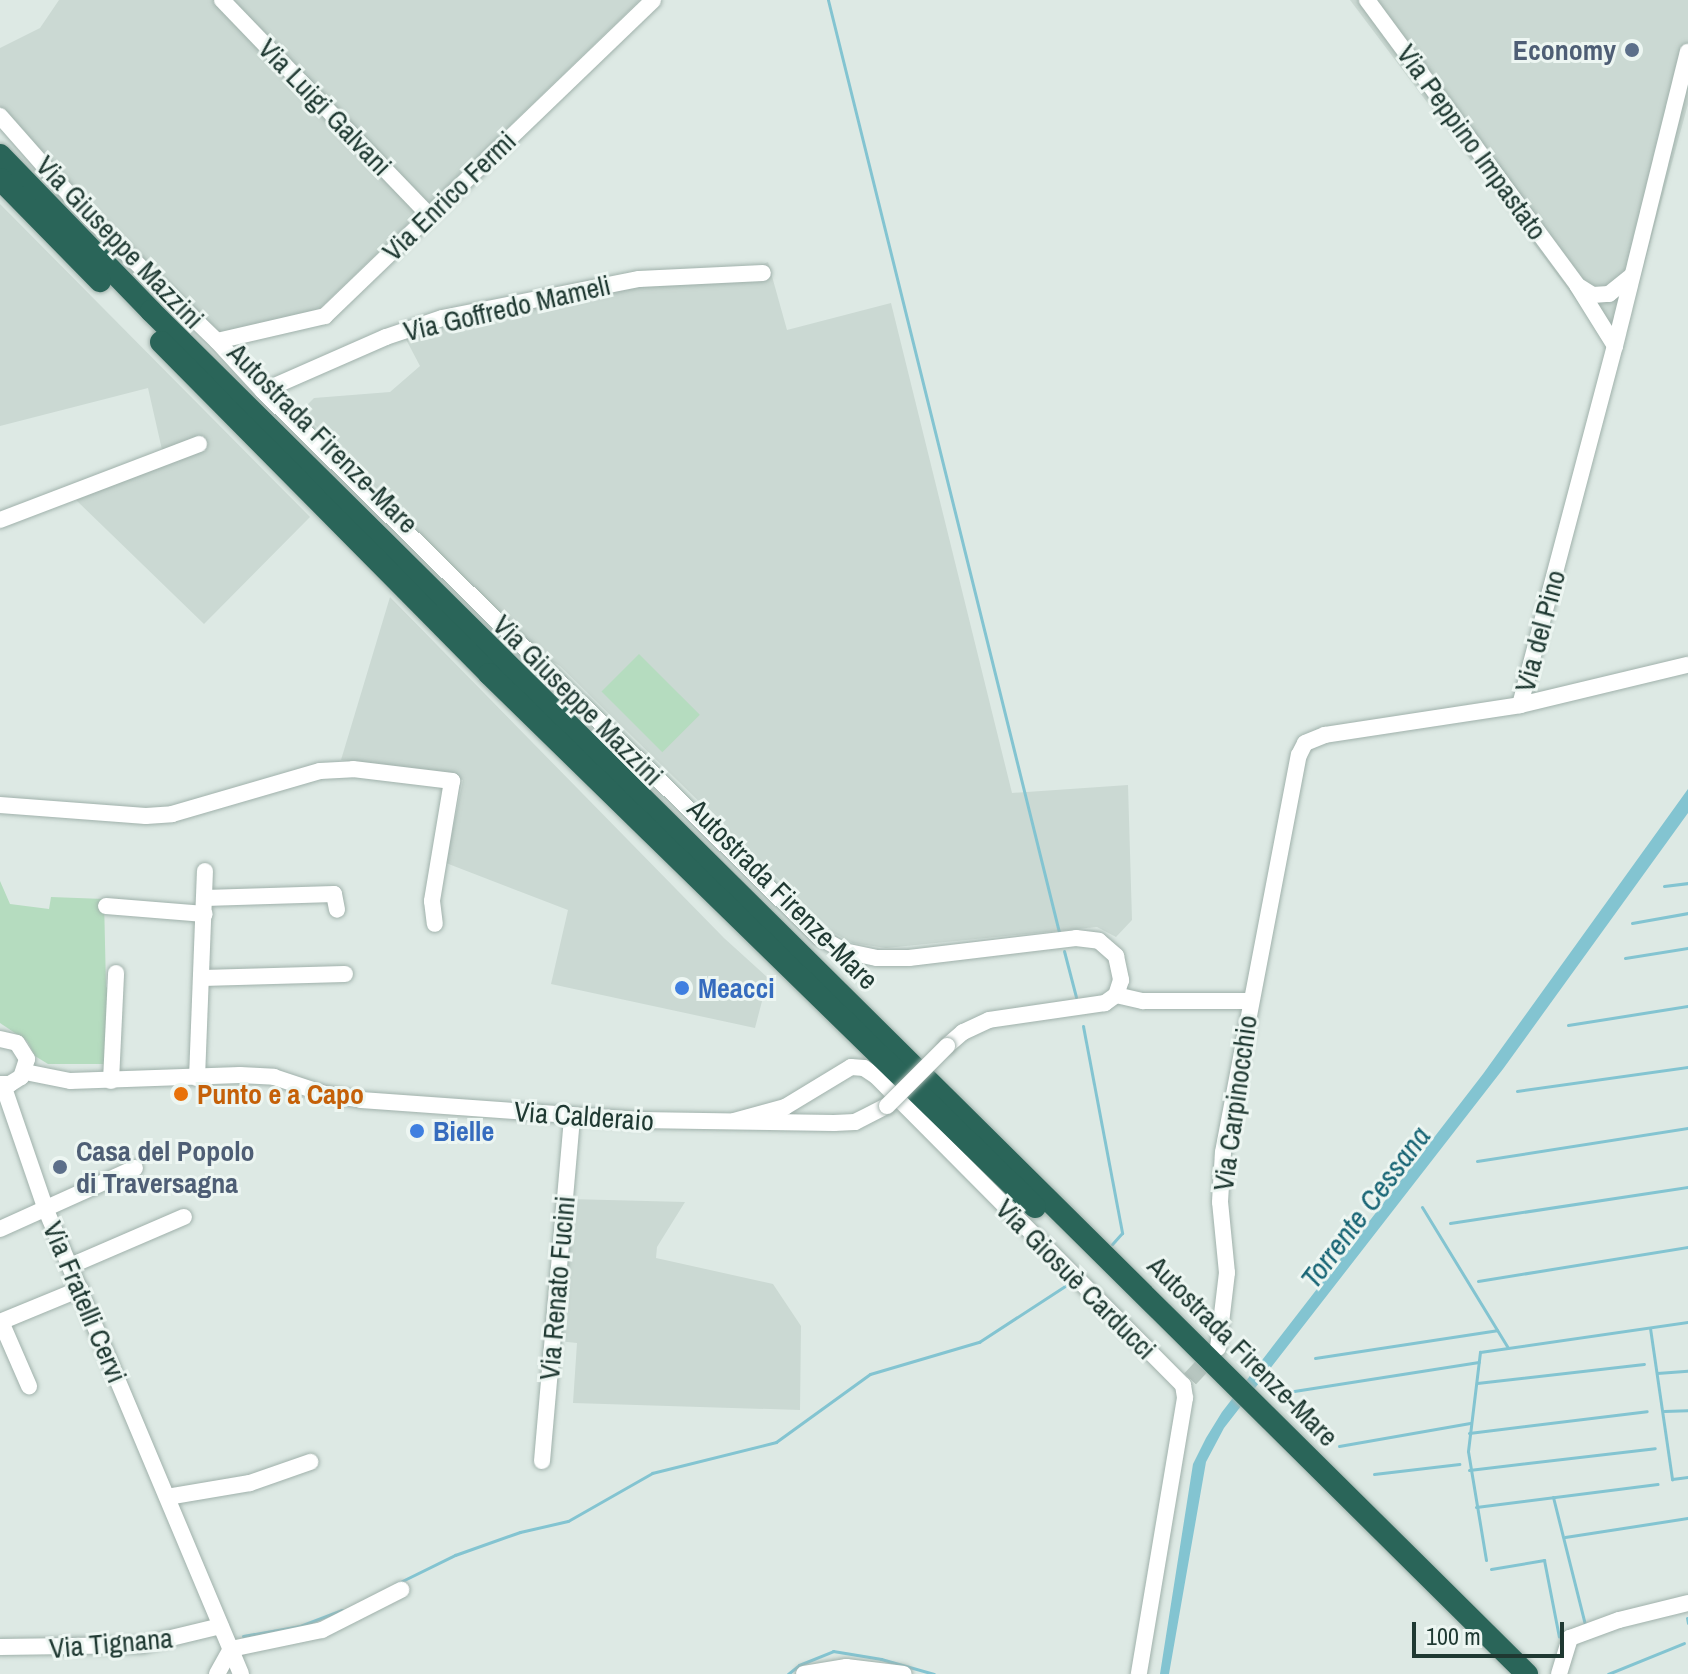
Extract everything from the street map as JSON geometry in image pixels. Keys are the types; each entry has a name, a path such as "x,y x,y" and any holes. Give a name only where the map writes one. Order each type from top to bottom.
{"highway":[{"name":"Autostrada Firenze-Mare","path":"0,155 151,311 1242,1401 1507,1674"},
{"name":"Autostrada Firenze-Mare","path":"0,179 489,674 1527,1674"}],"street":[{"name":"Via Luigi Galvani","path":"222,0 428,214"},
{"name":"Via Enrico Fermi","path":"217,341 325,316 653,0"},
{"name":"Via Peppino Impastato","path":"1367,0 1577,285 1615,346"},
{"name":"Via del Pino","path":"1250,1001 1267,932 1299,755 1305,743 1325,735 1520,705 1623,316 1688,52"},
{"name":"Via Giuseppe Mazzini","path":"0,116 90,218 819,937 860,956 894,958 1068,938 1092,939 1112,949 1120,963 1121,980 1116,995"},
{"name":"Via Goffredo Mameli","path":"263,391 386,337 442,318 639,279 763,273"},
{"path":"1593,295 1614,292 1632,275"},
{"path":"1577,285 1613,303 1623,316 1613,321 1601,320"},
{"path":"0,520 199,444"},
{"path":"1520,705 1687,665"},
{"path":"0,805 146,816 172,814 320,771 353,769 452,781 432,901 435,924"},
{"path":"197,1078 205,871"},
{"path":"106,906 205,906 334,894 337,910"},
{"path":"111,1081 116,973"},
{"path":"202,978 345,974"},
{"path":"1116,995 1143,1001 1250,1001"},
{"name":"Via Calderaio","path":"14,1076 42,1074 70,1081 111,1081 240,1075 274,1077 325,1094 361,1100 639,1120 855,1122 887,1106 963,1032 989,1020 1099,1005 1116,995"},
{"name":"Via Carpinocchio","path":"1218,1348 1227,1273 1220,1202 1223,1152 1250,1001"},
{"path":"2,1037 17,1043 14,1076"},
{"name":"Via Giosuè Carducci","path":"734,1121 785,1107 851,1067 864,1068 876,1076 1186,1382 1139,1674"},
{"name":"Via Fratelli Cervi","path":"14,1076 10,1104 46,1210 241,1674"},
{"name":"Via Renato Fucini","path":"542,1461 572,1115"},
{"path":"0,1229 135,1168"},
{"path":"70,1266 184,1217"},
{"path":"29,1386 1,1323 80,1289"},
{"path":"167,1497 250,1483 310,1462"},
{"path":"217,1674 231,1649 322,1630 401,1590"},
{"path":"1559,1674 1570,1638 1619,1620 1688,1603"},
{"name":"Via Tignana","path":"0,1647 142,1645 221,1626"},
{"path":"804,1674 846,1667 904,1674"}],"shaded area":[{"path":"59,0 640,0 315,313 215,334 0,110 0,48 40,28"},
{"path":"1350,0 1688,0 1688,104 1619,357"},
{"path":"0,204 310,517 204,624 76,500 165,463 148,388 0,426"},
{"path":"768,262 787,330 891,303 1012,793 1128,785 1132,920 1116,937 1097,927 886,948 853,943 834,933 560,666 534,651 375,495 380,490 301,411 314,398 390,392 420,366 399,326 447,311 748,270"},
{"path":"390,597 724,938 768,978 755,1028 551,984 568,910 446,863 463,780 341,760"},
{"path":"569,1199 685,1202 657,1247 656,1258 773,1284 801,1326 800,1410 573,1403 577,1343 558,1341"}],"green space":[{"path":"639,654 700,715 662,752 602,691"},
{"path":"0,881 10,904 49,909 51,897 104,899 106,987 111,990 107,1064 48,1064 35,1056 27,1041 0,1023"}],"water":[{"path":"1688,789 1688,813 1503,1069 1224,1428 1206,1462 1169,1674 1160,1674 1193,1464 1206,1438 1222,1412 1483,1074"}],"waterway":[{"path":"828,0 1059,932"},
{"path":"1664,886 1688,883"},
{"path":"1632,923 1688,913"},
{"path":"1625,958 1688,948"},
{"path":"1064,951 1076,997"},
{"path":"1568,1025 1688,1006"},
{"path":"1083,1026 1122,1233 1112,1244"},
{"path":"1517,1091 1688,1067"},
{"path":"1477,1161 1688,1128"},
{"path":"1450,1223 1688,1187"},
{"path":"1422,1207 1508,1348"},
{"path":"1478,1281 1688,1247"},
{"path":"396,1584 455,1555 520,1532 568,1521 652,1473 776,1442 870,1374 979,1342 1071,1282"},
{"path":"1486,1560 1468,1451 1480,1352 1688,1322"},
{"path":"1650,1328 1672,1479 1688,1477"},
{"path":"1315,1358 1497,1330"},
{"path":"1294,1391 1479,1362"},
{"path":"1477,1383 1644,1364"},
{"path":"1657,1373 1688,1371"},
{"path":"1664,1411 1688,1410"},
{"path":"1469,1433 1647,1411"},
{"path":"1339,1446 1470,1423"},
{"path":"1469,1470 1655,1448"},
{"path":"1374,1474 1459,1464"},
{"path":"1476,1507 1658,1484"},
{"path":"1553,1497 1585,1624"},
{"path":"1565,1537 1688,1518"},
{"path":"1491,1569 1544,1560 1559,1637"},
{"path":"243,1636 300,1626 342,1610"},
{"path":"1687,1618 1688,1623"},
{"path":"1608,1674 1684,1643"},
{"path":"788,1674 799,1665 833,1651 881,1659 934,1674"}],"tunnel":[{"path":"1190,1379 1215,1352"}],"place":[{"name":"Economy","path":"1632,50"},
{"name":"Meacci","path":"682,988"},
{"name":"Punto e a Capo","path":"181,1094"},
{"name":"Bielle","path":"417,1131"},
{"name":"Casa del Popolo di Traversagna","path":"60,1167"}],"water label":[{"name":"Torrente Cessana","path":"1365,1207"}]}
